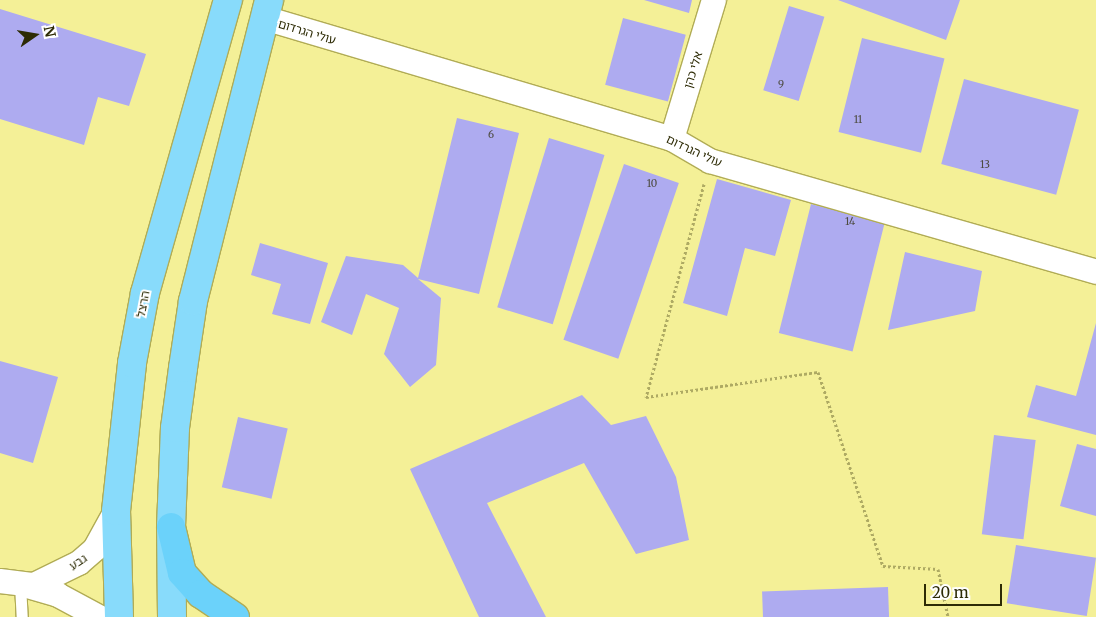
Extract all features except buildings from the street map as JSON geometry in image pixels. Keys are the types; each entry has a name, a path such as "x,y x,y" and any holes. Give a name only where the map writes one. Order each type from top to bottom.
{"highway":[{"name":"הרצל","path":"118,617 116,511 121,436 145,293 228,0"},
{"path":"172,617 171,526 175,428 193,301 267,9"},
{"path":"171,526 177,559 186,578 215,606 235,617"}],"street":[{"name":"אלי כהן","path":"672,139 714,0"},
{"name":"עולי הגרדום","path":"267,9 672,139 710,161 1096,272"},
{"name":"גבע","path":"10,582 34,585 48,580 89,556 116,511"},
{"path":"10,582 58,595 99,617"}],"lane":[{"path":"10,582 22,617"}],"path":[{"path":"710,161 646,397 818,372 883,566 938,569 948,617"}]}
